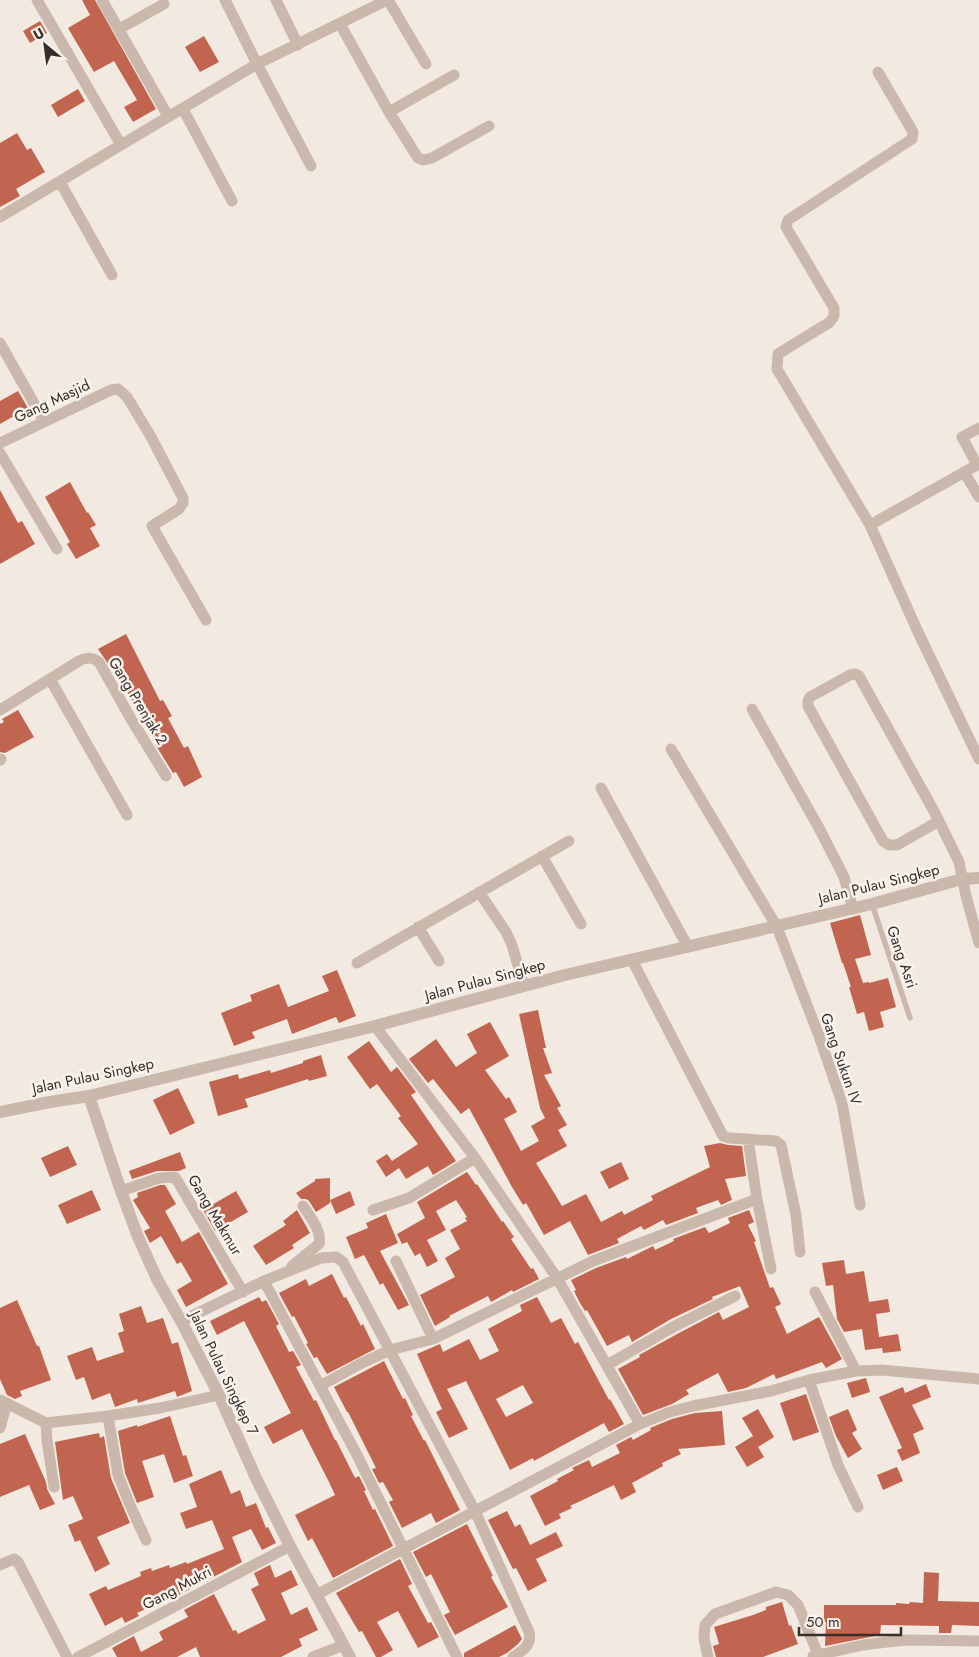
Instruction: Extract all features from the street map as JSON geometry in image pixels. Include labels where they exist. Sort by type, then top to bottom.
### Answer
[{"type":"street","points":[[37,0],[121,145]]},
{"type":"street","points":[[102,0],[168,116]]},
{"type":"street","points":[[225,0],[311,166]]},
{"type":"street","points":[[276,0],[298,45]]},
{"type":"street","points":[[0,217],[257,64],[387,0],[426,64]]},
{"type":"street","points":[[119,29],[164,4]]},
{"type":"street","points":[[340,24],[389,112],[418,158],[422,160],[432,158],[489,126]]},
{"type":"street","points":[[878,72],[913,132],[912,139],[788,220],[786,227],[834,308],[834,316],[830,322],[778,354],[777,369],[870,525],[918,632],[979,759]]},
{"type":"street","points":[[389,112],[454,75]]},
{"type":"street","points":[[183,108],[232,202]]},
{"type":"street","points":[[60,182],[112,275]]},
{"type":"street","points":[[0,343],[44,421]]},
{"type":"street","name":"Gang Masjid","points":[[0,443],[111,390],[118,389],[127,397],[150,435],[183,498],[183,503],[179,509],[152,526],[206,620]]},
{"type":"street","points":[[870,525],[977,465],[962,437],[979,428]]},
{"type":"street","points":[[0,453],[57,549]]},
{"type":"street","points":[[964,472],[979,497]]},
{"type":"street","name":"Gang Prenjak 2","points":[[0,710],[85,658],[92,658],[99,662],[166,776]]},
{"type":"street","points":[[939,821],[897,845],[889,845],[883,841],[808,706],[810,697],[850,675],[859,676],[939,821],[959,862],[979,942]]},
{"type":"street","points":[[50,679],[126,814]]},
{"type":"street","points":[[752,709],[819,828],[844,877],[853,909]]},
{"type":"street","name":"Gang Sukun IV","points":[[671,749],[777,927],[819,1036],[842,1103],[860,1205]]},
{"type":"street","points":[[600,788],[688,947]]},
{"type":"street","points":[[357,962],[568,841]]},
{"type":"street","points":[[542,856],[581,924]]},
{"type":"street","name":"Jalan Pulau Singkep","points":[[0,1112],[90,1096],[375,1026],[524,986],[853,909],[962,880],[979,878]]},
{"type":"street","points":[[479,892],[506,932],[524,986]]},
{"type":"street","points":[[418,927],[439,961]]},
{"type":"street","points":[[632,960],[722,1134],[726,1138],[776,1141],[783,1148],[796,1215],[800,1252]]},
{"type":"street","points":[[375,1026],[475,1158],[557,1278],[640,1424]]},
{"type":"street","name":"Jalan Pulau Singkep 7","points":[[90,1096],[121,1191],[138,1237],[157,1279],[220,1396],[256,1478],[290,1546],[350,1657]]},
{"type":"street","points":[[748,1139],[770,1269]]},
{"type":"street","points":[[373,1210],[409,1198],[475,1158]]},
{"type":"street","name":"Gang Makmur","points":[[121,1191],[160,1178],[175,1176],[243,1292]]},
{"type":"street","points":[[320,1386],[390,1350],[433,1339],[593,1261],[757,1199]]},
{"type":"street","points":[[280,1275],[319,1244],[318,1229],[303,1206]]},
{"type":"street","points":[[181,1322],[264,1281],[321,1258],[330,1256],[340,1259],[348,1269],[475,1511],[529,1632],[530,1641],[527,1647],[513,1657]]},
{"type":"street","points":[[396,1260],[433,1339]]},
{"type":"street","points":[[264,1281],[356,1453],[457,1657]]},
{"type":"street","points":[[815,1292],[856,1370]]},
{"type":"street","points":[[607,1365],[675,1326],[736,1296]]},
{"type":"street","points":[[316,1595],[640,1424],[670,1412],[771,1391],[809,1380],[856,1370],[882,1370],[979,1379]]},
{"type":"street","points":[[809,1380],[835,1457],[858,1507]]},
{"type":"street","points":[[0,1428],[4,1401],[46,1423],[160,1408],[220,1396]]},
{"type":"street","points":[[108,1416],[118,1475],[146,1540]]},
{"type":"street","points":[[46,1423],[54,1486]]},
{"type":"street","name":"Gang Mukri","points":[[78,1657],[290,1546]]},
{"type":"street","points":[[0,1565],[14,1559],[18,1562],[67,1657]]},
{"type":"street","points":[[708,1657],[704,1638],[705,1625],[715,1614],[776,1592],[788,1595],[798,1605],[816,1656],[863,1645],[907,1640],[979,1642]]},
{"type":"street","points":[[313,1657],[344,1645]]},
{"type":"lane","name":"Gang Asri","points":[[872,904],[910,1018]]},
{"type":"building","points":[[82,0],[95,0],[156,109],[133,122],[124,107],[137,100],[114,61],[94,72],[68,28],[90,15]]},
{"type":"building","points":[[40,21],[47,33],[30,43],[23,31]]},
{"type":"building","points":[[204,36],[219,62],[200,72],[185,47]]},
{"type":"building","points":[[78,89],[85,101],[58,117],[51,105]]},
{"type":"building","points":[[17,133],[27,150],[31,148],[45,172],[16,189],[20,196],[0,207],[0,143]]},
{"type":"building","points":[[18,391],[28,408],[0,424],[0,401]]},
{"type":"building","points":[[70,482],[96,525],[90,528],[100,546],[76,559],[67,544],[70,542],[45,497]]},
{"type":"building","points":[[0,490],[18,523],[22,521],[35,544],[0,564]]},
{"type":"building","points":[[126,634],[160,701],[163,700],[172,716],[168,718],[184,748],[188,746],[202,777],[184,787],[176,772],[173,773],[155,744],[156,742],[111,664],[109,665],[98,649]]},
{"type":"building","points":[[18,710],[34,737],[5,753],[0,752],[0,724],[4,722],[2,719]]},
{"type":"building","points":[[860,915],[871,955],[855,959],[863,983],[888,978],[896,1007],[880,1012],[884,1027],[869,1031],[864,1012],[857,1014],[849,987],[851,987],[830,923]]},
{"type":"building","points":[[337,970],[356,1016],[339,1023],[336,1017],[292,1034],[287,1019],[252,1032],[255,1038],[234,1046],[221,1013],[252,1001],[250,995],[279,984],[288,1007],[329,991],[322,976]]},
{"type":"building","points":[[538,1010],[546,1048],[543,1048],[552,1073],[544,1075],[561,1106],[557,1108],[567,1125],[558,1130],[567,1146],[536,1163],[562,1206],[586,1194],[601,1222],[622,1211],[624,1215],[653,1200],[651,1196],[710,1167],[704,1146],[720,1143],[742,1146],[746,1176],[725,1179],[732,1200],[721,1205],[718,1200],[696,1208],[698,1213],[666,1225],[663,1220],[644,1230],[641,1226],[617,1239],[619,1243],[588,1255],[570,1221],[544,1235],[526,1203],[523,1205],[512,1187],[469,1108],[461,1114],[433,1079],[428,1083],[409,1059],[436,1039],[456,1067],[477,1053],[467,1034],[490,1022],[509,1056],[485,1070],[506,1099],[509,1097],[517,1112],[504,1119],[521,1151],[539,1141],[531,1126],[545,1118],[540,1108],[519,1014]]},
{"type":"building","points":[[369,1041],[391,1072],[397,1067],[416,1092],[411,1095],[456,1161],[433,1175],[428,1166],[406,1179],[399,1168],[386,1177],[376,1161],[387,1154],[392,1161],[418,1144],[398,1118],[401,1116],[377,1084],[370,1089],[347,1057]]},
{"type":"building","points":[[321,1055],[327,1076],[309,1081],[308,1079],[245,1099],[248,1107],[218,1116],[209,1082],[238,1074],[239,1079],[270,1070],[271,1073]]},
{"type":"building","points":[[178,1088],[195,1123],[170,1135],[153,1100]]},
{"type":"building","points":[[68,1146],[77,1165],[50,1177],[41,1158]]},
{"type":"building","points":[[180,1152],[186,1168],[179,1171],[157,1171],[132,1179],[129,1171]]},
{"type":"building","points":[[621,1162],[629,1179],[609,1189],[600,1172]]},
{"type":"building","points":[[467,1172],[514,1237],[511,1239],[539,1279],[513,1292],[512,1290],[491,1302],[488,1296],[449,1316],[435,1326],[420,1295],[455,1277],[445,1258],[460,1249],[450,1230],[467,1221],[465,1218],[467,1217],[456,1200],[436,1211],[446,1230],[427,1240],[438,1261],[427,1267],[420,1253],[415,1256],[407,1242],[402,1244],[397,1234],[425,1218],[417,1202]]},
{"type":"building","points":[[330,1178],[330,1203],[316,1212],[309,1201],[301,1199],[296,1193],[315,1181],[315,1179]]},
{"type":"building","points":[[165,1185],[176,1204],[165,1211],[182,1242],[199,1232],[228,1284],[186,1307],[177,1290],[192,1281],[181,1262],[177,1264],[161,1236],[150,1243],[144,1231],[150,1228],[133,1200],[138,1197],[137,1193]]},
{"type":"building","points":[[92,1190],[101,1210],[67,1224],[58,1205]]},
{"type":"building","points":[[236,1191],[248,1212],[215,1231],[203,1210]]},
{"type":"building","points":[[350,1191],[355,1205],[336,1214],[330,1200]]},
{"type":"building","points":[[297,1210],[310,1233],[292,1245],[294,1248],[266,1265],[253,1246],[286,1225],[283,1221]]},
{"type":"building","points":[[749,1210],[754,1222],[748,1225],[756,1241],[754,1242],[770,1288],[773,1287],[781,1304],[775,1307],[787,1334],[819,1317],[842,1359],[826,1368],[822,1362],[776,1379],[774,1374],[746,1388],[728,1392],[718,1373],[686,1390],[689,1394],[672,1404],[643,1415],[618,1369],[640,1357],[639,1355],[719,1312],[723,1320],[749,1307],[740,1286],[712,1297],[713,1299],[671,1319],[632,1342],[629,1335],[607,1346],[587,1310],[585,1311],[580,1303],[571,1280],[596,1268],[626,1257],[627,1259],[653,1246],[655,1250],[674,1241],[673,1239],[705,1227],[709,1233],[730,1223],[728,1218]]},
{"type":"building","points":[[386,1214],[398,1243],[380,1251],[409,1305],[398,1310],[383,1283],[380,1285],[364,1255],[355,1259],[346,1237],[368,1228],[366,1223]]},
{"type":"building","points":[[844,1260],[846,1274],[864,1271],[869,1302],[888,1299],[890,1312],[876,1314],[879,1337],[898,1334],[901,1351],[883,1353],[882,1348],[865,1350],[862,1329],[844,1332],[837,1319],[833,1285],[826,1286],[822,1263]]},
{"type":"building","points":[[332,1274],[361,1326],[363,1324],[375,1349],[327,1374],[317,1357],[314,1358],[294,1316],[292,1317],[279,1293],[306,1279],[309,1286]]},
{"type":"building","points":[[259,1297],[262,1302],[266,1300],[279,1324],[276,1326],[289,1352],[293,1351],[301,1365],[296,1367],[314,1401],[316,1400],[355,1478],[359,1476],[373,1510],[375,1509],[393,1546],[333,1578],[312,1538],[308,1541],[295,1515],[335,1495],[329,1482],[302,1429],[273,1444],[264,1427],[291,1413],[244,1321],[217,1335],[210,1321]]},
{"type":"building","points":[[537,1297],[551,1323],[561,1318],[575,1344],[578,1342],[624,1424],[609,1432],[604,1423],[534,1461],[533,1458],[510,1470],[466,1381],[447,1389],[468,1429],[449,1438],[436,1412],[442,1409],[417,1354],[440,1344],[443,1352],[469,1339],[480,1360],[499,1351],[488,1329],[522,1311],[520,1305]],"holes":[[[523,1385],[533,1403],[506,1417],[496,1399]]]},
{"type":"building","points":[[17,1300],[37,1346],[39,1346],[51,1380],[20,1391],[22,1396],[15,1399],[7,1395],[0,1379],[0,1308]]},
{"type":"building","points":[[141,1306],[147,1323],[163,1318],[172,1344],[178,1342],[192,1391],[177,1397],[175,1391],[138,1403],[137,1399],[115,1407],[110,1393],[92,1400],[84,1377],[76,1380],[67,1356],[92,1347],[97,1361],[124,1352],[118,1333],[124,1331],[119,1314]]},
{"type":"building","points":[[384,1361],[403,1399],[405,1398],[413,1415],[411,1416],[460,1510],[436,1523],[431,1513],[402,1528],[389,1502],[393,1500],[383,1482],[379,1483],[372,1469],[376,1468],[334,1387]]},
{"type":"building","points":[[866,1378],[870,1392],[852,1398],[847,1383]]},
{"type":"building","points":[[926,1384],[931,1397],[912,1405],[924,1429],[913,1434],[920,1453],[902,1461],[897,1450],[902,1448],[879,1397],[903,1387],[905,1393]]},
{"type":"building","points":[[806,1394],[819,1432],[793,1441],[780,1403]]},
{"type":"building","points":[[758,1409],[774,1437],[758,1447],[764,1457],[747,1467],[735,1447],[753,1436],[742,1418]]},
{"type":"building","points":[[848,1409],[857,1430],[852,1433],[862,1449],[848,1458],[836,1436],[829,1417]]},
{"type":"building","points":[[722,1411],[725,1445],[678,1449],[681,1454],[662,1463],[663,1466],[632,1483],[636,1492],[621,1500],[614,1485],[570,1506],[572,1508],[559,1514],[561,1518],[545,1526],[530,1496],[558,1481],[557,1479],[574,1470],[572,1468],[589,1460],[592,1467],[620,1453],[616,1445],[631,1437],[633,1440],[651,1430],[650,1428],[672,1419],[695,1413]]},
{"type":"building","points":[[170,1416],[183,1456],[186,1455],[193,1476],[174,1483],[164,1454],[142,1461],[154,1497],[137,1503],[125,1473],[118,1431]]},
{"type":"building","points":[[99,1433],[100,1438],[104,1436],[111,1478],[130,1523],[97,1537],[110,1564],[95,1572],[80,1540],[75,1542],[68,1525],[83,1519],[73,1496],[63,1500],[55,1442]]},
{"type":"building","points":[[25,1434],[55,1504],[40,1510],[29,1485],[0,1497],[0,1444]]},
{"type":"building","points":[[897,1467],[903,1481],[883,1490],[877,1475]]},
{"type":"building","points":[[221,1470],[231,1494],[240,1490],[246,1507],[256,1503],[266,1528],[268,1527],[276,1543],[262,1550],[251,1529],[232,1537],[242,1562],[177,1596],[151,1605],[137,1613],[139,1616],[125,1623],[122,1617],[105,1626],[89,1594],[106,1586],[108,1590],[141,1576],[140,1572],[151,1568],[152,1571],[169,1565],[170,1568],[186,1562],[187,1564],[224,1549],[212,1520],[186,1529],[180,1513],[197,1507],[189,1484]]},
{"type":"building","points":[[507,1511],[515,1527],[520,1524],[530,1545],[556,1532],[563,1546],[536,1559],[547,1581],[528,1591],[516,1568],[513,1569],[488,1520]]},
{"type":"building","points":[[467,1524],[493,1576],[491,1577],[508,1607],[455,1635],[444,1615],[450,1612],[431,1574],[426,1577],[413,1552]]},
{"type":"building","points":[[400,1559],[412,1584],[408,1586],[428,1623],[431,1622],[439,1637],[418,1648],[398,1611],[377,1622],[393,1650],[381,1657],[376,1657],[362,1631],[359,1632],[336,1593]]},
{"type":"building","points":[[270,1565],[275,1578],[291,1570],[298,1585],[281,1593],[291,1615],[307,1607],[318,1630],[299,1639],[302,1646],[281,1657],[200,1657],[196,1647],[177,1657],[117,1657],[112,1648],[134,1636],[141,1652],[163,1640],[159,1632],[188,1617],[184,1610],[214,1594],[233,1631],[236,1630],[238,1634],[266,1620],[251,1589],[259,1585],[254,1573]]},
{"type":"building","points":[[924,1572],[939,1573],[938,1601],[979,1602],[979,1626],[952,1625],[951,1633],[939,1633],[939,1626],[881,1625],[880,1635],[825,1646],[826,1622],[824,1622],[824,1605],[923,1603]]},
{"type":"building","points":[[782,1602],[789,1626],[791,1625],[798,1644],[763,1657],[716,1657],[713,1646],[719,1644],[714,1627],[753,1615],[766,1610],[766,1607]]},
{"type":"building","points":[[515,1625],[522,1639],[507,1653],[499,1657],[464,1657],[464,1653]]}]
